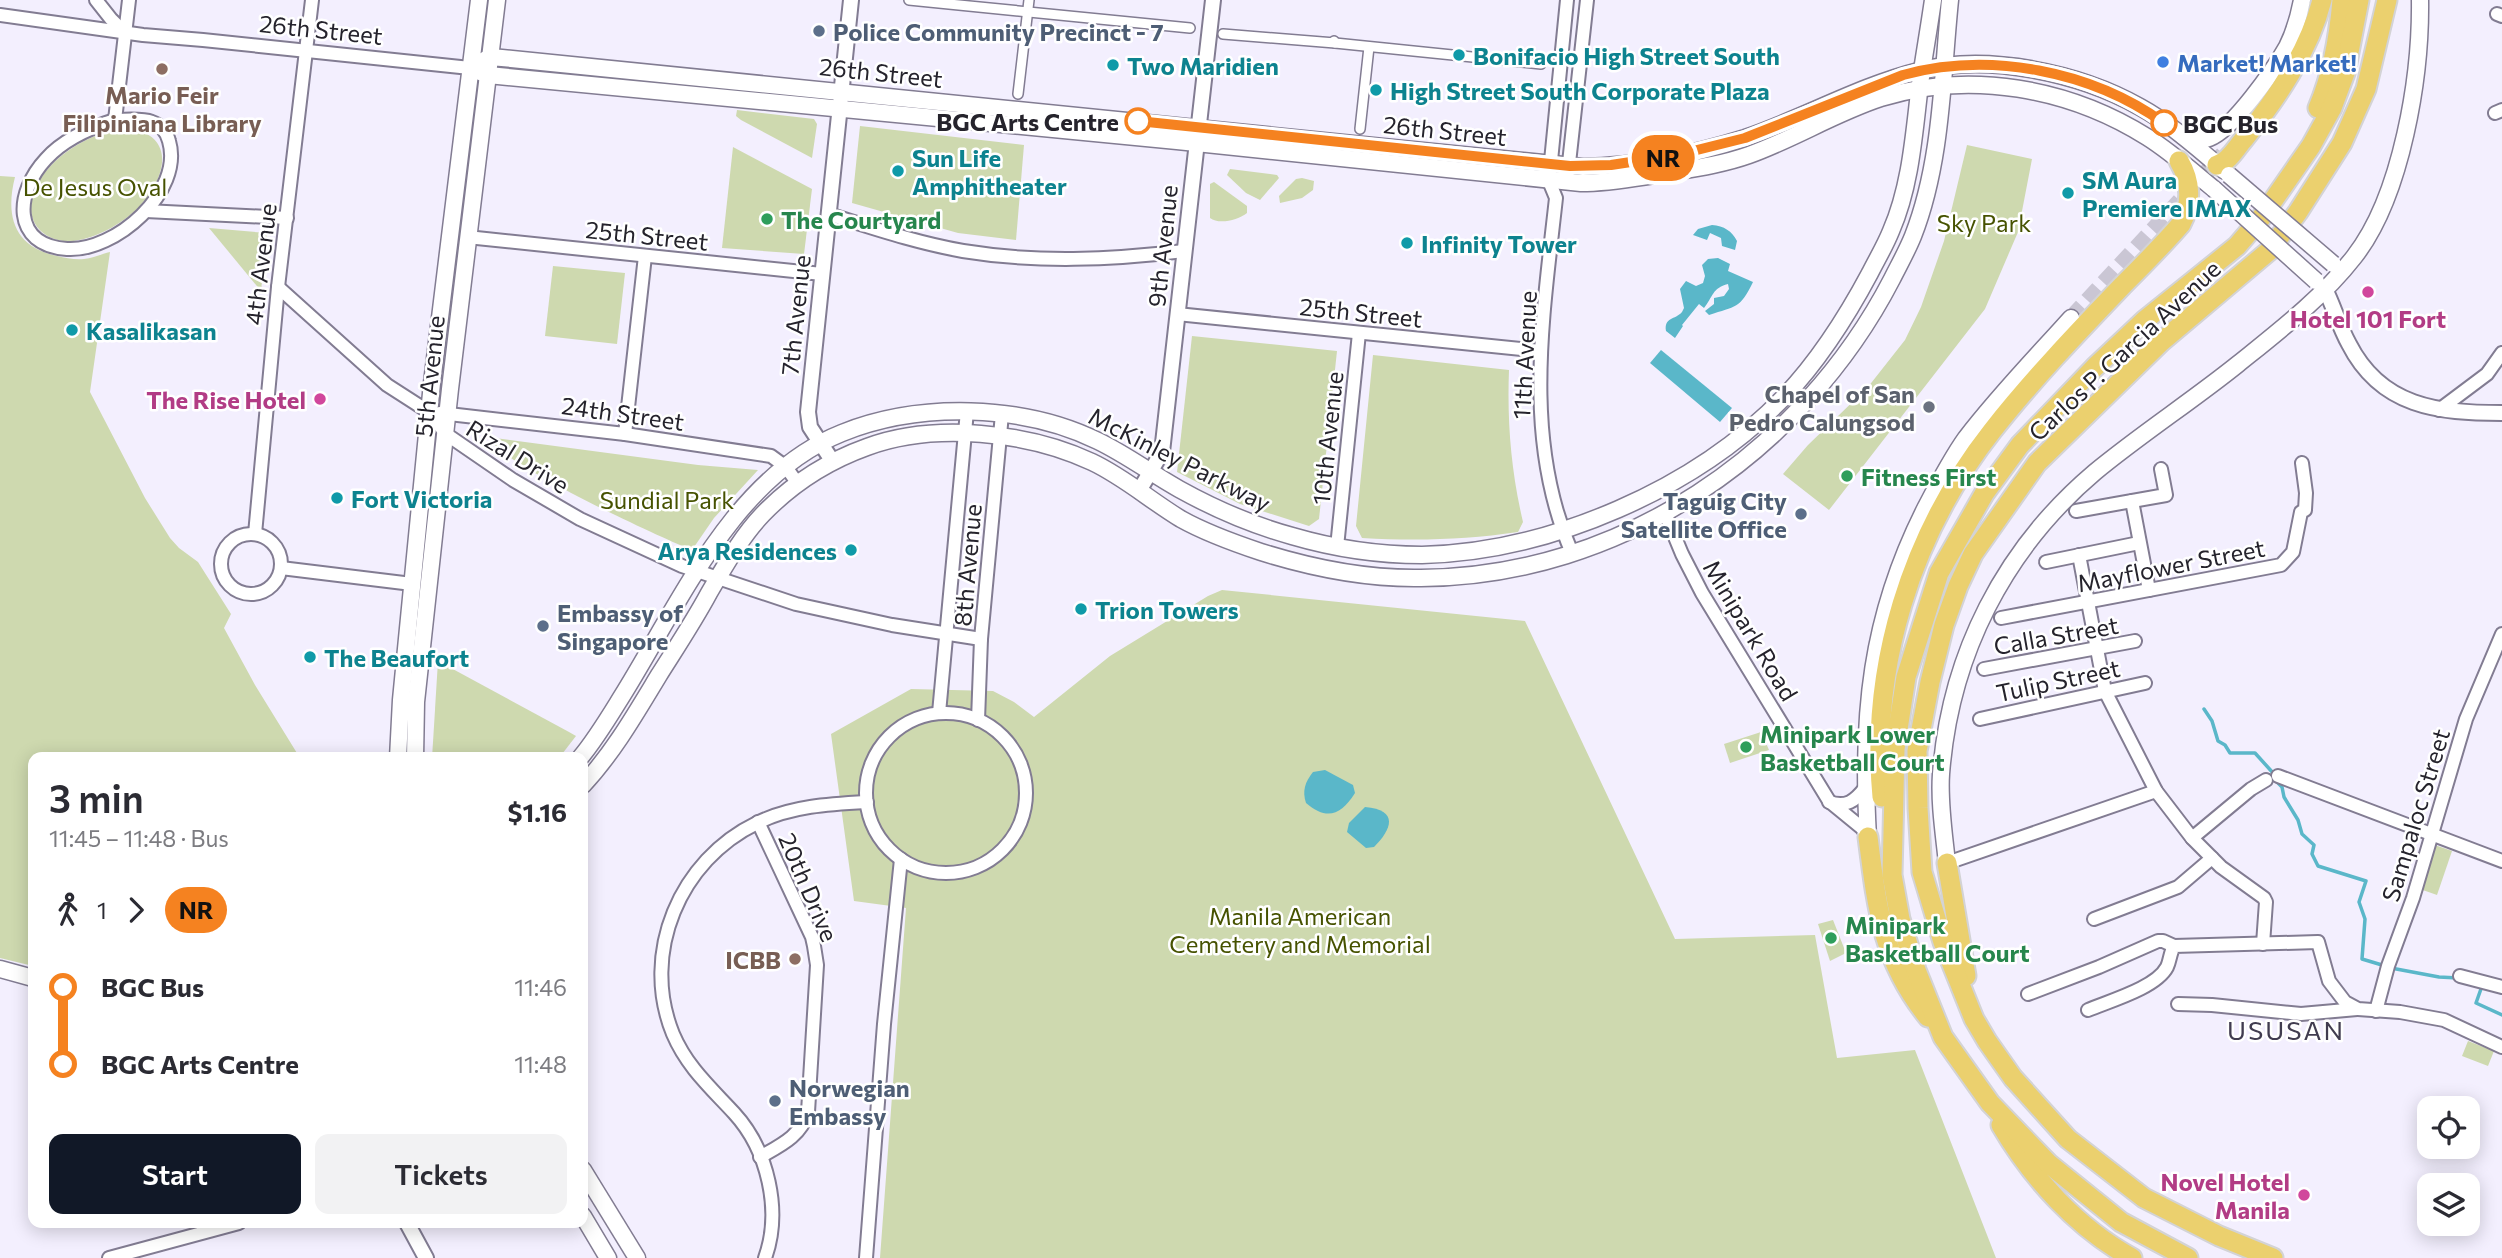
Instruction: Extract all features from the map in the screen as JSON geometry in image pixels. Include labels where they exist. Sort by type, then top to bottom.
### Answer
[{"type":"main road","name":"5th Avenue","points":[[398,752],[429,412],[479,0]]},
{"type":"main road","name":"5th Avenue","points":[[415,752],[416,702],[467,237],[497,0]]},
{"type":"main road","name":"McKinley Parkway","points":[[584,752],[697,572],[746,502],[786,467],[821,443],[868,424],[919,414],[967,411],[1045,422],[1082,433],[1174,486],[1233,516],[1296,538],[1393,554],[1426,555],[1492,547],[1562,530],[1608,514],[1676,480],[1741,435],[1782,400],[1816,361],[1854,303],[1891,231],[1904,193],[1933,0]]},
{"type":"main road","name":"McKinley Parkway","points":[[588,780],[621,736],[717,579],[762,516],[798,484],[833,462],[872,445],[900,438],[965,433],[1000,436],[1040,444],[1092,462],[1184,520],[1222,538],[1290,560],[1357,574],[1425,578],[1505,569],[1572,552],[1618,536],[1694,497],[1777,433],[1831,374],[1872,316],[1912,240],[1925,201],[1934,153],[1950,0]]},
{"type":"main road","points":[[2180,135],[2195,140],[2208,139],[2235,118],[2273,69],[2288,44],[2302,0]]},
{"type":"main road","points":[[2223,170],[2226,161],[2263,116],[2303,49],[2316,22],[2322,0]]},
{"type":"main road","points":[[2283,187],[2317,110],[2334,61],[2342,0]]},
{"type":"main road","name":"Carlos P. Garcia Avenue","points":[[2188,1258],[2121,1222],[2049,1164],[1990,1103],[1944,1037],[1916,970],[1900,919],[1892,874],[1895,750],[1906,677],[1939,573],[1984,494],[2020,444],[2145,320],[2237,246],[2261,218],[2311,146],[2332,108],[2345,73],[2359,0]]},
{"type":"main road","name":"Carlos P. Garcia Avenue","points":[[2273,1258],[2220,1236],[2144,1198],[2068,1139],[2013,1078],[1974,1019],[1944,942],[1922,872],[1917,808],[1917,751],[1935,660],[1958,586],[1973,554],[2037,463],[2161,342],[2269,251],[2298,212],[2342,143],[2366,89],[2387,0]]},
{"type":"main road","points":[[1974,1019],[1947,863],[1941,813],[1941,776],[1945,734],[1962,663],[1976,627],[2004,575],[2047,519],[2094,474],[2198,396],[2296,317],[2320,285],[2337,268],[2355,256],[2373,226],[2391,186],[2414,96],[2421,37],[2420,0]]},
{"type":"main road","points":[[470,68],[490,57]]},
{"type":"main road","name":"26th Street","points":[[490,57],[842,91],[1566,183],[1600,183],[1691,169],[1748,156],[1869,103],[1920,88],[2017,88],[2073,101],[2149,138],[2214,189],[2320,285]]},
{"type":"main road","name":"26th Street","points":[[470,68],[488,75],[840,108],[1570,166],[1611,165],[1677,155],[1745,138],[1903,75],[1922,70],[2004,66],[2046,72],[2087,83],[2140,107],[2223,170],[2337,268]]},
{"type":"main road","points":[[1892,874],[1879,760],[1881,712],[1894,634],[1910,580],[1953,488],[1991,432],[2181,224],[2187,211],[2189,196],[2188,180],[2179,161]]},
{"type":"main road","name":"Carlos P. Garcia Avenue","points":[[1868,837],[1864,756],[1868,700],[1877,644],[1891,590],[1911,537],[1965,439],[2071,318]]},
{"type":"main road","points":[[1868,837],[1878,906],[1895,965],[1907,989],[1944,1037]]},
{"type":"main road","points":[[0,970],[28,977]]},
{"type":"main road","points":[[1977,1085],[2010,1141],[2033,1172],[2074,1216],[2132,1258]]},
{"type":"main road","points":[[588,1178],[637,1258]]},
{"type":"main road","points":[[588,1224],[608,1258]]},
{"type":"street","points":[[96,0],[125,33]]},
{"type":"street","points":[[115,120],[129,0]]},
{"type":"street","name":"4th Avenue","points":[[256,534],[278,287],[312,0]]},
{"type":"street","name":"7th Avenue","points":[[833,462],[810,427],[808,412],[851,0]]},
{"type":"street","points":[[909,0],[1189,28]]},
{"type":"street","points":[[1018,94],[1029,0]]},
{"type":"street","name":"9th Avenue","points":[[1139,491],[1162,452],[1213,0]]},
{"type":"street","name":"11th Avenue","points":[[1567,0],[1550,164],[1549,181],[1556,197],[1541,351],[1540,431],[1549,483],[1562,530],[1572,552]]},
{"type":"street","name":"11th Avenue","points":[[1556,197],[1566,183],[1570,166],[1587,0]]},
{"type":"street","name":"26th Street","points":[[0,15],[125,33],[470,68]]},
{"type":"street","points":[[1223,34],[1333,42],[1539,64]]},
{"type":"street","points":[[1360,129],[1369,47]]},
{"type":"street","points":[[115,120],[152,122],[168,135],[171,161],[168,175],[156,199],[133,224],[89,247],[56,248],[37,240],[28,230],[22,209],[28,185],[46,159],[71,139],[115,120]]},
{"type":"street","points":[[146,211],[287,218]]},
{"type":"street","points":[[828,214],[928,243],[993,255],[1116,258],[1184,251]]},
{"type":"street","name":"25th Street","points":[[467,237],[822,274]]},
{"type":"street","points":[[625,434],[645,256]]},
{"type":"street","points":[[2320,285],[2349,345],[2374,380],[2412,403],[2439,410],[2502,413]]},
{"type":"street","name":"Rizal Drive","points":[[278,287],[387,385],[429,412],[446,434],[513,480],[580,519],[697,572],[817,610],[981,639]]},
{"type":"street","name":"25th Street","points":[[1177,314],[1541,351]]},
{"type":"street","name":"10th Avenue","points":[[1338,547],[1359,332]]},
{"type":"street","points":[[2439,410],[2487,374],[2502,353]]},
{"type":"street","name":"8th Avenue","points":[[939,713],[967,411]]},
{"type":"street","name":"24th Street","points":[[429,412],[625,434],[771,456],[786,467]]},
{"type":"street","name":"8th Avenue","points":[[978,720],[981,639],[1002,414]]},
{"type":"street","name":"Mayflower Street","points":[[2001,618],[2281,565],[2293,552],[2301,512],[2305,510],[2302,463]]},
{"type":"street","points":[[786,467],[798,484]]},
{"type":"street","points":[[2077,511],[2166,495],[2161,469]]},
{"type":"street","points":[[2132,501],[2149,590]]},
{"type":"street","name":"Minipark Road","points":[[1665,513],[1702,593],[1829,802],[1862,828],[1868,837]]},
{"type":"street","points":[[256,534],[272,542],[281,559],[281,568],[272,586],[253,595],[233,590],[221,573],[220,563],[222,553],[235,538],[256,534]]},
{"type":"street","points":[[2046,562],[2139,544]]},
{"type":"street","points":[[2079,555],[2105,691],[2157,791],[2192,838],[2212,858],[2264,898],[2263,944]]},
{"type":"street","points":[[281,568],[412,584]]},
{"type":"street","name":"Sampaloc Street","points":[[2376,1011],[2466,719],[2502,634]]},
{"type":"street","name":"Calla Street","points":[[1984,669],[2135,641]]},
{"type":"street","name":"Tulip Street","points":[[1980,719],[2145,682]]},
{"type":"street","points":[[959,714],[978,720],[1000,734],[1017,754],[1022,766],[1027,792],[1018,830],[992,859],[962,871],[931,871],[901,859],[878,835],[867,802],[866,789],[871,765],[884,743],[903,726],[927,715],[959,714]]},
{"type":"street","points":[[2192,838],[2251,789],[2272,778],[2502,861]]},
{"type":"street","points":[[1829,802],[1838,805],[1853,802],[1865,788]]},
{"type":"street","points":[[1947,863],[2157,791]]},
{"type":"street","points":[[765,1258],[773,1218],[771,1193],[760,1157],[745,1127],[699,1078],[679,1048],[665,1011],[660,970],[664,942],[672,915],[684,891],[699,868],[717,849],[758,822],[810,806],[867,802]]},
{"type":"street","name":"20th Drive","points":[[758,822],[812,937],[817,965],[808,1112],[805,1122],[795,1135],[760,1157]]},
{"type":"street","points":[[2094,919],[2178,887],[2212,858]]},
{"type":"street","points":[[866,1258],[884,1024],[901,859]]},
{"type":"street","points":[[2028,994],[2158,941],[2174,946],[2320,943],[2329,981],[2345,1002],[2358,1009]]},
{"type":"street","points":[[2088,1010],[2139,989],[2160,977],[2168,966],[2174,946]]},
{"type":"street","points":[[2460,976],[2502,987]]},
{"type":"street","points":[[2178,1004],[2301,1014],[2358,1009],[2400,1012],[2444,1020],[2502,1047]]},
{"type":"street","points":[[109,1258],[155,1252],[225,1228]]},
{"type":"street","points":[[410,1228],[426,1258]]},
{"type":"green space","points":[[737,110],[814,119],[817,124],[812,158],[741,120],[736,116]]},
{"type":"green space","points":[[860,126],[1024,145],[1016,240],[958,233],[852,203]]},
{"type":"green space","name":"De Jesus Oval","points":[[127,128],[143,132],[154,139],[162,160],[156,184],[139,207],[112,228],[79,240],[57,240],[40,230],[31,213],[31,203],[34,191],[50,167],[85,140]]},
{"type":"green space","name":"Sky Park","points":[[1967,145],[2032,159],[2018,232],[1985,309],[1829,510],[1783,474],[1808,445],[1868,387],[1905,340],[1921,307],[1944,241]]},
{"type":"green space","name":"The Courtyard","points":[[733,147],[812,189],[804,254],[722,248]]},
{"type":"green space","points":[[1230,169],[1277,175],[1279,178],[1260,200],[1246,193],[1227,175]]},
{"type":"green space","points":[[0,176],[15,177],[11,205],[13,217],[16,228],[31,245],[42,252],[74,259],[110,252],[90,392],[145,498],[170,538],[198,562],[231,614],[224,628],[296,752],[28,752],[28,965],[0,958]]},
{"type":"green space","points":[[1296,179],[1314,181],[1313,190],[1302,198],[1280,203],[1279,196]]},
{"type":"green space","points":[[1214,182],[1247,206],[1247,213],[1228,221],[1210,218],[1210,184]]},
{"type":"green space","points":[[209,228],[267,233],[261,291]]},
{"type":"green space","points":[[553,266],[625,273],[617,344],[545,336]]},
{"type":"green space","points":[[1192,336],[1337,351],[1319,519],[1309,526],[1240,504],[1177,472]]},
{"type":"green space","points":[[1373,355],[1509,370],[1511,446],[1523,522],[1518,532],[1440,539],[1362,538],[1356,526]]},
{"type":"green space","name":"Sundial Park","points":[[490,439],[698,465],[758,470],[714,518],[692,550],[550,482],[500,450]]},
{"type":"green space","name":"Manila American Cemetery and Memorial","points":[[1222,590],[1525,621],[1675,939],[1815,935],[1837,1058],[1915,1050],[1996,1258],[880,1258],[906,908],[854,901],[831,734],[911,689],[993,691],[1034,717],[1110,656]]},
{"type":"green space","points":[[438,661],[576,736],[564,752],[432,752]]},
{"type":"green space","name":"Minipark Lower Basketball Court","points":[[1761,732],[1769,750],[1730,763],[1724,744]]},
{"type":"green space","points":[[2432,844],[2452,851],[2437,895],[2417,888]]},
{"type":"green space","name":"Minipark Basketball Court","points":[[1833,920],[1846,953],[1830,961],[1818,924]]},
{"type":"green space","points":[[2468,1041],[2494,1051],[2488,1066],[2462,1056]]},
{"type":"water","points":[[1712,225],[1733,234],[1737,241],[1735,250],[1722,246],[1721,238],[1710,233],[1707,240],[1693,235],[1698,229]]},
{"type":"water","points":[[1718,258],[1730,264],[1728,271],[1753,282],[1736,305],[1709,315],[1705,311],[1714,304],[1714,298],[1724,296],[1729,289],[1728,284],[1719,288],[1704,308],[1699,304],[1675,338],[1666,331],[1666,326],[1668,321],[1679,315],[1684,308],[1680,289],[1686,281],[1696,286],[1703,283],[1705,276],[1702,265],[1708,259]]},
{"type":"water","points":[[1661,350],[1732,408],[1720,422],[1650,363]]},
{"type":"water","points":[[1325,770],[1353,785],[1355,793],[1339,811],[1327,814],[1306,803],[1304,794],[1313,772]]},
{"type":"water","points":[[1365,807],[1383,812],[1389,821],[1380,840],[1374,847],[1366,848],[1347,832],[1349,823]]},
{"type":"waterway","points":[[2204,709],[2212,721],[2218,741],[2225,745],[2230,753],[2255,753],[2274,774]]},
{"type":"waterway","points":[[2276,781],[2282,787],[2302,834],[2314,845],[2312,854],[2318,866],[2366,881],[2359,902],[2365,919],[2362,959],[2382,965]]},
{"type":"waterway","points":[[2391,968],[2458,978]]},
{"type":"waterway","points":[[2482,986],[2476,1003],[2502,1015]]},
{"type":"tunnel","points":[[2071,318],[2223,154]]},
{"type":"bus line","name":"NR","points":[[1138,121],[1597,167],[1677,155],[1745,138],[1903,75],[1922,70],[2004,66],[2046,72],[2087,83],[2122,97],[2164,123]]},
{"type":"place","name":"Police Community Precinct - 7","points":[[819,31]]},
{"type":"place","name":"Bonifacio High Street South","points":[[1459,55]]},
{"type":"place","name":"Market! Market!","points":[[2163,62]]},
{"type":"place","name":"Two Maridien","points":[[1113,65]]},
{"type":"place","name":"Mario Feir Filipiniana Library","points":[[162,69]]},
{"type":"place","name":"High Street South Corporate Plaza","points":[[1376,90]]},
{"type":"place","name":"BGC Arts Centre","points":[[1138,121]]},
{"type":"place","name":"BGC Bus","points":[[2164,123]]},
{"type":"place","name":"Sun Life Amphitheater","points":[[898,171]]},
{"type":"place","name":"SM Aura Premiere IMAX","points":[[2068,193]]},
{"type":"place","name":"The Courtyard","points":[[767,219]]},
{"type":"place","name":"Infinity Tower","points":[[1407,243]]},
{"type":"place","name":"Hotel 101 Fort","points":[[2368,292]]},
{"type":"place","name":"Kasalikasan","points":[[72,330]]},
{"type":"place","name":"The Rise Hotel","points":[[320,399]]},
{"type":"place","name":"Chapel of San Pedro Calungsod","points":[[1929,407]]},
{"type":"place","name":"Fitness First","points":[[1847,476]]},
{"type":"place","name":"Fort Victoria","points":[[337,498]]},
{"type":"place","name":"Taguig City Satellite Office","points":[[1801,514]]},
{"type":"place","name":"Arya Residences","points":[[851,550]]},
{"type":"place","name":"Trion Towers","points":[[1081,609]]},
{"type":"place","name":"Embassy of Singapore","points":[[543,626]]},
{"type":"place","name":"The Beaufort","points":[[310,657]]},
{"type":"place","name":"Minipark Lower Basketball Court","points":[[1746,747]]},
{"type":"place","name":"Minipark Basketball Court","points":[[1831,938]]},
{"type":"place","name":"ICBB","points":[[795,959]]},
{"type":"place","name":"Norwegian Embassy","points":[[775,1101]]},
{"type":"place","name":"Novel Hotel Manila","points":[[2304,1195]]},
{"type":"district","name":"USUSAN","points":[[2286,1029]]}]
